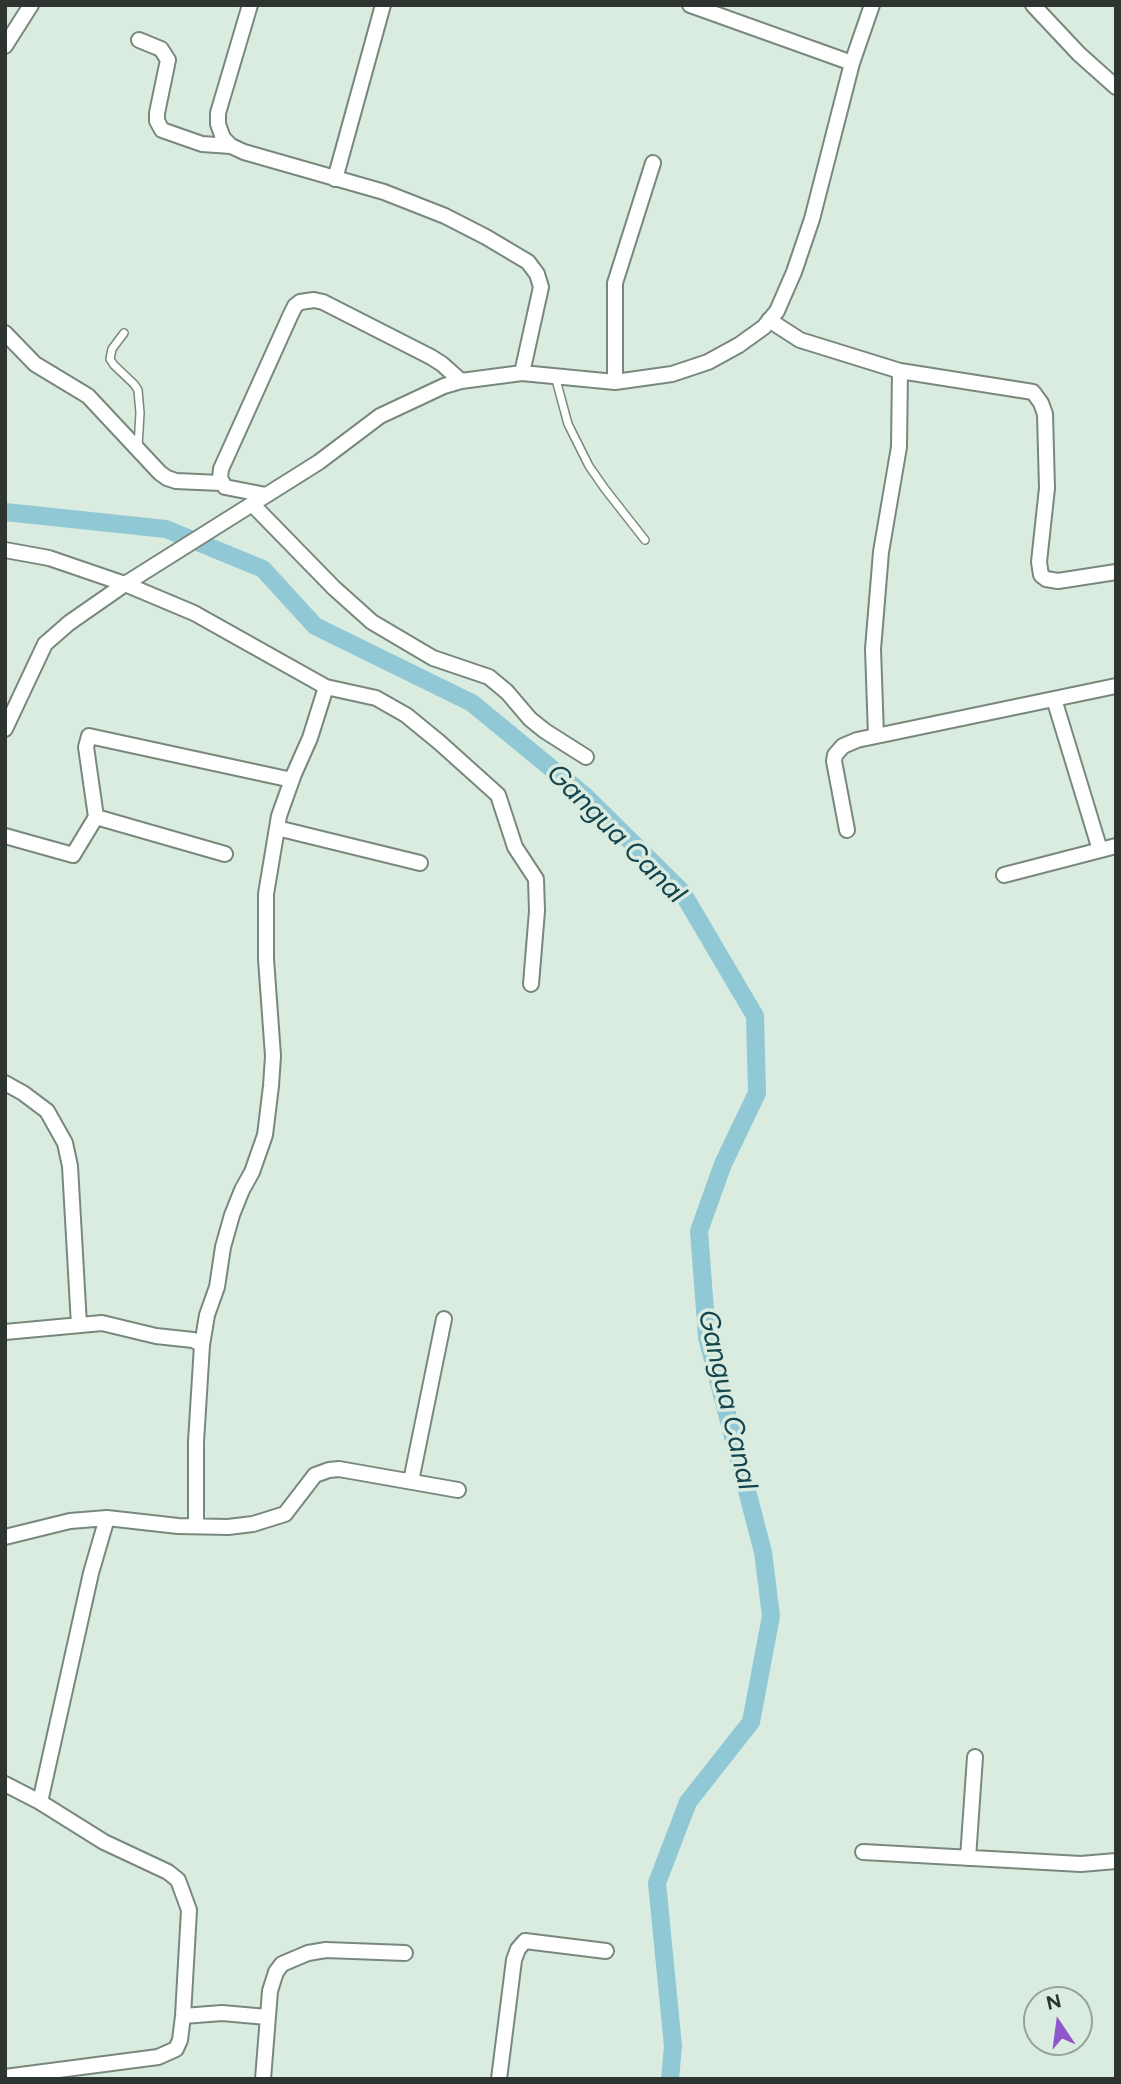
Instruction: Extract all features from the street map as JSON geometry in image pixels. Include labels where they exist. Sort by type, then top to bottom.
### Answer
[{"type":"street","points":[[5,46],[31,5]]},
{"type":"street","points":[[250,5],[218,113],[219,131],[223,138],[244,152],[384,192],[445,216],[528,262],[537,274],[541,287],[522,373]]},
{"type":"street","points":[[335,179],[383,5]]},
{"type":"street","points":[[690,5],[852,63]]},
{"type":"street","points":[[5,729],[45,644],[69,623],[163,559],[319,463],[380,416],[444,386],[461,381],[522,373],[615,382],[672,374],[708,362],[764,327],[777,311],[812,219],[852,63],[872,5]]},
{"type":"street","points":[[1033,5],[1079,54],[1116,87]]},
{"type":"street","points":[[139,40],[161,49],[168,60],[157,113],[157,121],[162,130],[202,144],[232,146]]},
{"type":"street","points":[[615,382],[615,283],[653,163]]},
{"type":"street","points":[[221,483],[221,468],[291,314],[300,302],[323,302],[431,357],[461,381]]},
{"type":"street","points":[[769,320],[800,340],[900,371],[1027,390],[1037,395],[1045,414],[1047,488],[1039,562],[1041,575],[1046,579],[1058,581],[1116,572]]},
{"type":"street","points":[[5,333],[35,364],[88,396],[167,478],[176,481],[221,483],[230,489],[266,495]]},
{"type":"street","points":[[876,736],[873,649],[881,552],[899,447],[900,371]]},
{"type":"street","points":[[248,507],[372,622],[433,658],[489,677],[507,692],[530,719],[586,757]]},
{"type":"street","points":[[5,550],[49,558],[125,584],[194,613],[326,687],[376,698],[406,715],[439,742],[498,795],[514,847],[536,879],[537,911],[531,984]]},
{"type":"street","points":[[847,830],[834,761],[835,755],[843,746],[876,736],[1116,686]]},
{"type":"street","points":[[196,1526],[196,1442],[202,1345],[207,1315],[217,1287],[223,1247],[232,1215],[265,1135],[273,1056],[266,960],[266,894],[279,816],[310,738],[326,687]]},
{"type":"street","points":[[1054,699],[1100,850]]},
{"type":"street","points":[[5,836],[73,856],[96,817],[86,747],[89,736],[292,780]]},
{"type":"street","points":[[96,817],[225,854]]},
{"type":"street","points":[[277,828],[420,863]]},
{"type":"street","points":[[1003,875],[1116,846]]},
{"type":"street","points":[[5,1083],[47,1111],[65,1143],[70,1166],[79,1325]]},
{"type":"street","points":[[411,1481],[444,1319]]},
{"type":"street","points":[[5,1332],[102,1323],[156,1336],[193,1340],[202,1345]]},
{"type":"street","points":[[5,1537],[71,1521],[107,1518],[196,1526],[228,1527],[253,1524],[285,1514],[315,1475],[329,1470],[339,1469],[458,1490]]},
{"type":"street","points":[[40,1802],[91,1573],[107,1518]]},
{"type":"street","points":[[968,1858],[975,1758]]},
{"type":"street","points":[[5,1784],[40,1802],[104,1842],[168,1872],[178,1880],[189,1910],[183,2016],[176,2049],[158,2057],[12,2077]]},
{"type":"street","points":[[863,1852],[1081,1864],[1116,1861]]},
{"type":"street","points":[[499,2079],[514,1960],[518,1949],[525,1941],[606,1951]]},
{"type":"street","points":[[263,2079],[270,1991],[276,1972],[282,1964],[326,1951],[405,1953]]},
{"type":"street","points":[[183,2016],[222,2014],[267,2017]]},
{"type":"lane","points":[[124,333],[112,349],[110,359],[138,390],[138,449]]},
{"type":"lane","points":[[555,375],[568,424],[589,466],[645,540]]},
{"type":"waterway","name":"Gangua Canal","points":[[5,512],[166,529],[263,569],[315,626],[472,703],[585,796],[682,892],[755,1016],[757,1093],[723,1164],[699,1231],[707,1337],[763,1552],[771,1616],[751,1722],[688,1802],[657,1883],[673,2046],[670,2079]]}]
